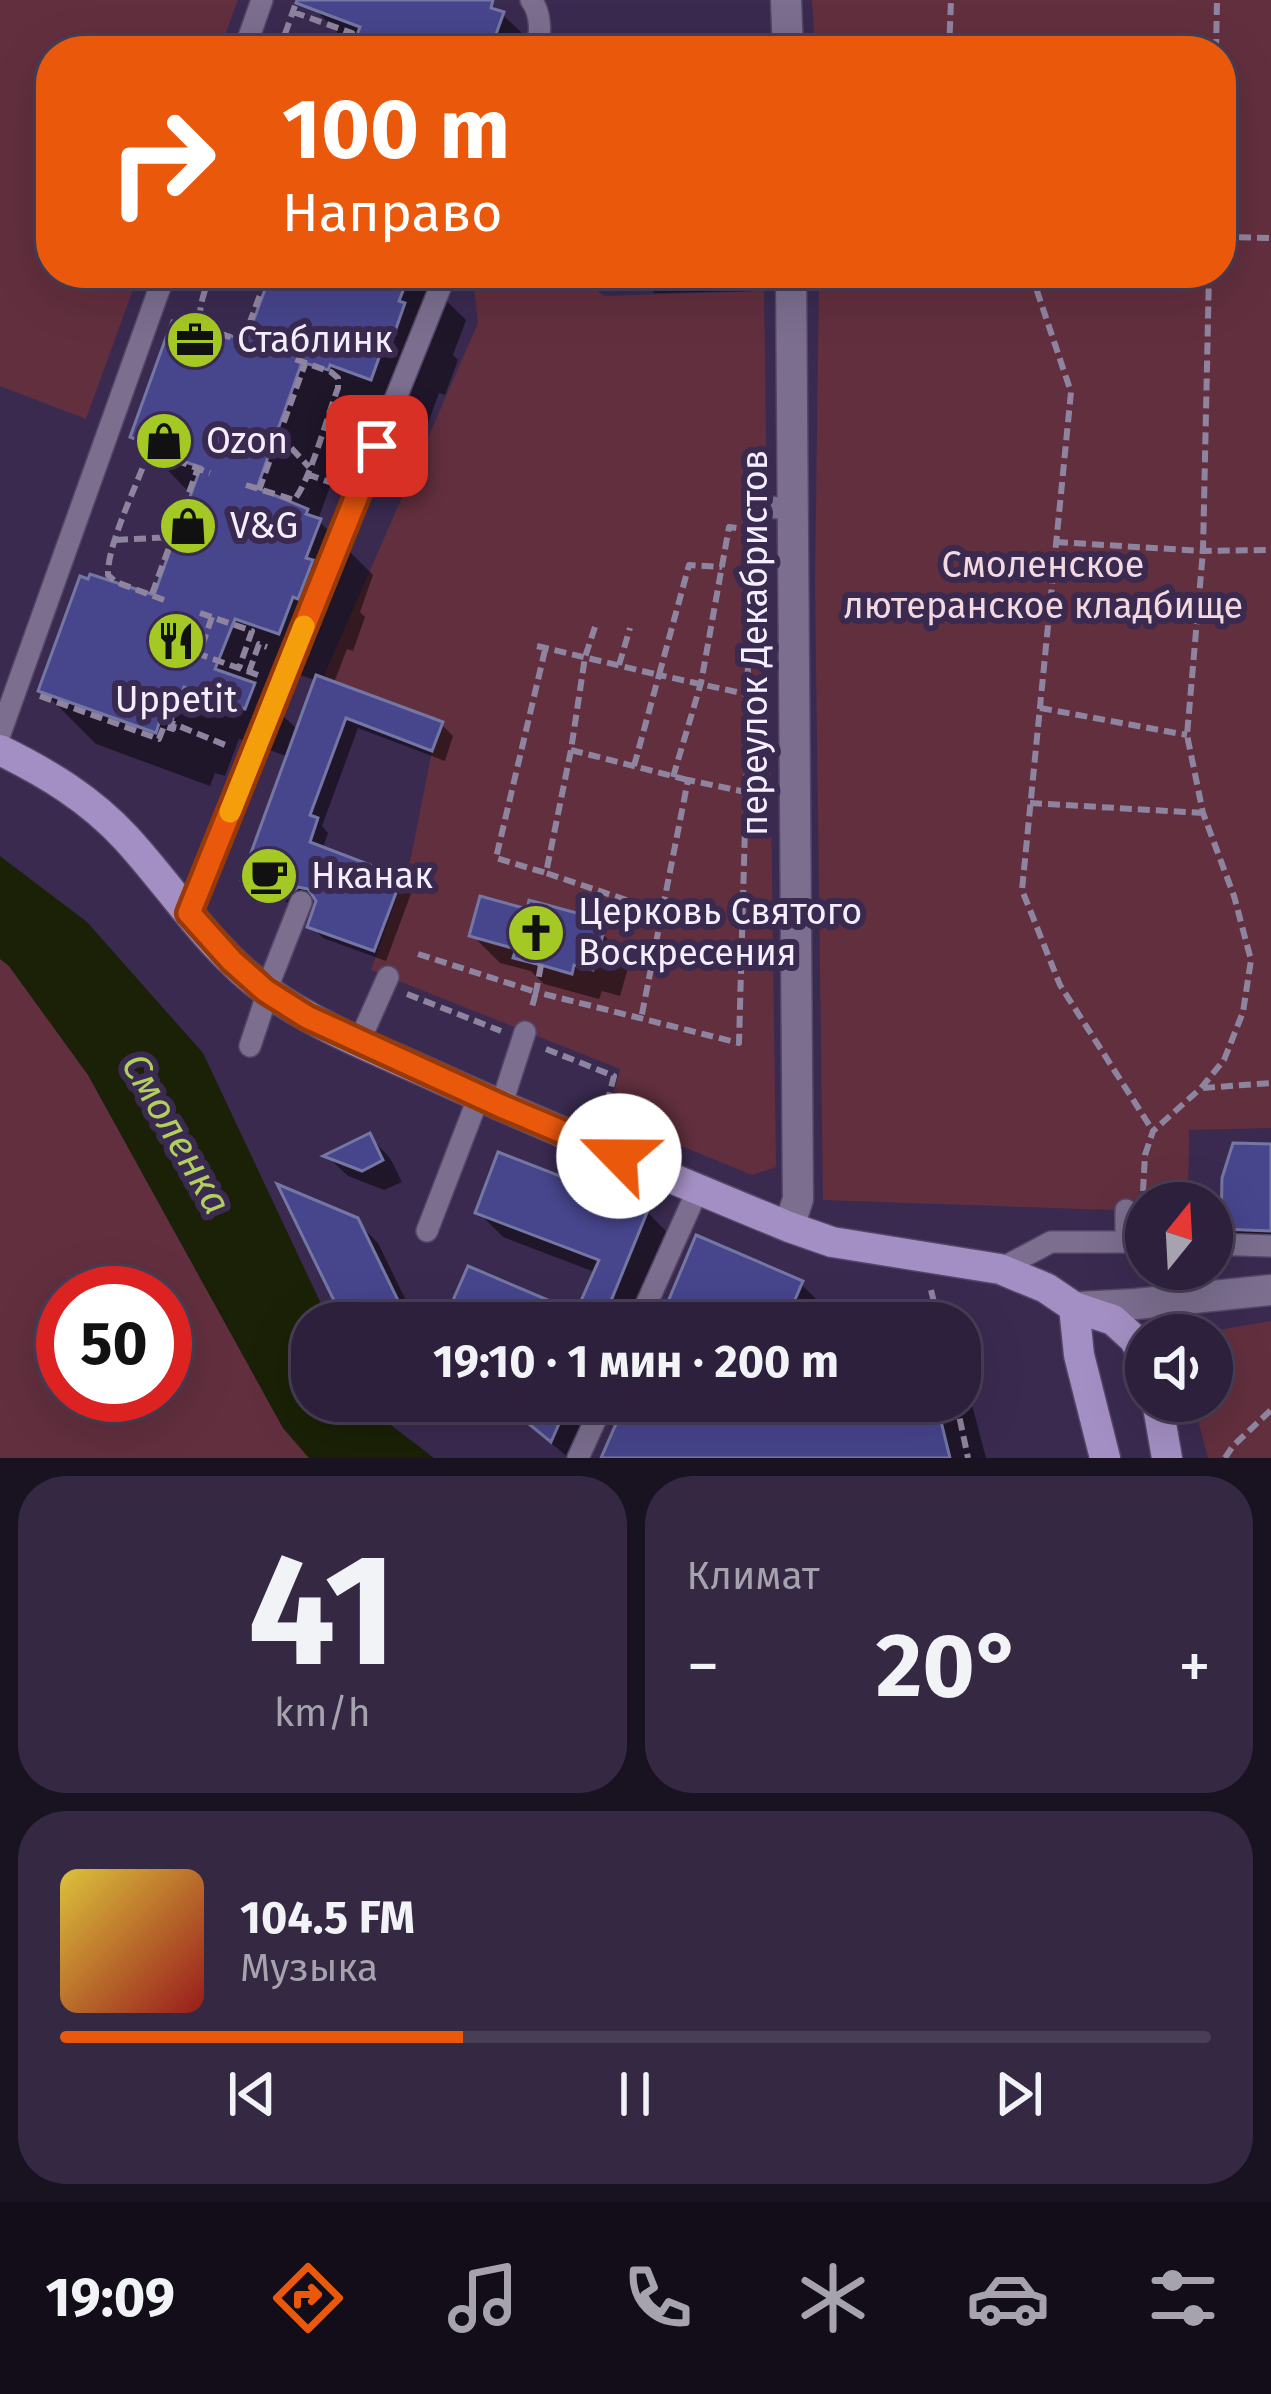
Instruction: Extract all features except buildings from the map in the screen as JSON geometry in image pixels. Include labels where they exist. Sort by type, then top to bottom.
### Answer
[{"type":"main road","points":[[0,750],[49,775],[88,803],[124,836],[232,961],[307,1017],[490,1101],[789,1227],[832,1242],[1000,1269],[1046,1288],[1075,1307],[1113,1320],[1125,1331]]},
{"type":"main road","points":[[1075,1307],[1078,1355],[1105,1458]]},
{"type":"main road","points":[[1161,1422],[1167,1458]]},
{"type":"street","points":[[786,0],[787,36]]},
{"type":"street","name":"переулок Декабристов","points":[[789,1227],[798,1199],[780,508],[790,288]]},
{"type":"street","points":[[1075,1307],[1271,1290]]},
{"type":"lane","points":[[249,36],[262,0]]},
{"type":"lane","points":[[530,0],[538,10],[538,36]]},
{"type":"lane","points":[[0,734],[160,288]]},
{"type":"lane","points":[[189,913],[440,288]]},
{"type":"lane","points":[[250,1046],[301,902]]},
{"type":"lane","points":[[359,1042],[388,977]]},
{"type":"lane","points":[[427,1232],[525,1032]]},
{"type":"lane","points":[[647,1302],[698,1190]]},
{"type":"lane","points":[[1000,1269],[1051,1242],[1125,1242]]},
{"type":"lane","points":[[1233,1245],[1271,1246]]},
{"type":"lane","points":[[578,1458],[594,1422]]},
{"type":"path","points":[[297,0],[297,14]]},
{"type":"path","points":[[286,36],[307,0]]},
{"type":"path","points":[[950,36],[951,0]]},
{"type":"path","points":[[1216,36],[1217,0]]},
{"type":"path","points":[[297,14],[351,36]]},
{"type":"path","points":[[1236,237],[1271,238]]},
{"type":"path","points":[[206,288],[199,319],[207,328],[256,346]]},
{"type":"path","points":[[243,341],[262,288]]},
{"type":"path","points":[[1036,288],[1071,392],[1022,890],[1060,986],[1153,1131]]},
{"type":"path","points":[[1144,1182],[1153,1131],[1224,1060],[1243,1012],[1251,959],[1203,813],[1187,735],[1203,551],[1209,288]]},
{"type":"path","points":[[245,485],[294,500],[300,493],[338,378],[292,358]]},
{"type":"path","points":[[259,490],[305,363]]},
{"type":"path","points":[[279,435],[308,471],[332,483]]},
{"type":"path","points":[[164,600],[116,582],[108,574],[116,540],[151,455],[210,472]]},
{"type":"path","points":[[152,595],[198,468]]},
{"type":"path","points":[[418,954],[536,992],[739,1043],[750,530],[730,527],[700,682],[674,777]]},
{"type":"path","points":[[116,540],[173,537]]},
{"type":"path","points":[[1056,542],[1271,550]]},
{"type":"path","points":[[634,766],[689,565],[722,567]]},
{"type":"path","points":[[200,613],[252,631],[239,668]]},
{"type":"path","points":[[212,617],[199,654],[249,672]]},
{"type":"path","points":[[546,873],[585,657],[595,627]]},
{"type":"path","points":[[619,665],[630,628]]},
{"type":"path","points":[[662,912],[496,858],[541,647],[746,694]]},
{"type":"path","points":[[32,693],[159,739],[164,726],[173,729],[174,724],[239,750]]},
{"type":"path","points":[[1040,708],[1187,735]]},
{"type":"path","points":[[571,750],[746,792]]},
{"type":"path","points":[[641,1019],[688,780]]},
{"type":"path","points":[[1030,803],[1203,813]]},
{"type":"path","points":[[525,1032],[541,965]]},
{"type":"path","points":[[1201,1088],[1271,1083]]},
{"type":"path","points":[[932,1290],[935,1302]]},
{"type":"path","points":[[1225,1458],[1271,1410]]},
{"type":"path","points":[[960,1422],[968,1458]]},
{"type":"green space","points":[[0,0],[238,0],[225,36],[36,36],[36,288],[134,288],[86,419],[0,386]]},
{"type":"green space","name":"Смоленское лютеранское кладбище","points":[[812,0],[1271,0],[1271,1128],[1189,1130],[1188,1182],[1125,1182],[1125,1210],[823,1200],[815,586],[819,288],[1236,288],[1236,36],[814,36]]},
{"type":"green space","points":[[474,288],[594,288],[604,296],[764,291],[776,1167],[752,1175],[608,1116],[620,1069],[371,970],[411,857],[432,751],[443,722],[323,678],[478,323]]},
{"type":"green space","points":[[0,959],[88,1075],[283,1428],[309,1458],[0,1458]]},
{"type":"green space","points":[[1271,1321],[1271,1458],[1208,1458],[1199,1422],[1233,1422],[1233,1327]]},
{"type":"water","name":"Смоленка","points":[[0,856],[87,922],[203,1053],[320,1302],[291,1302],[291,1422],[387,1422],[434,1458],[309,1458],[283,1428],[88,1075],[0,959]]},
{"type":"slow traffic","points":[[230,812],[304,626]]},
{"type":"place","name":"Стаблинк","points":[[195,340]]},
{"type":"place","name":"Ozon","points":[[164,441]]},
{"type":"place","name":"V&G","points":[[188,526]]},
{"type":"place","name":"Uppetit","points":[[176,641]]},
{"type":"place","name":"Нканак","points":[[269,876]]},
{"type":"place","name":"Церковь Святого Воскресения","points":[[536,933]]},
{"type":"route","points":[[377,446],[189,913],[266,991],[307,1017],[619,1156]]}]
